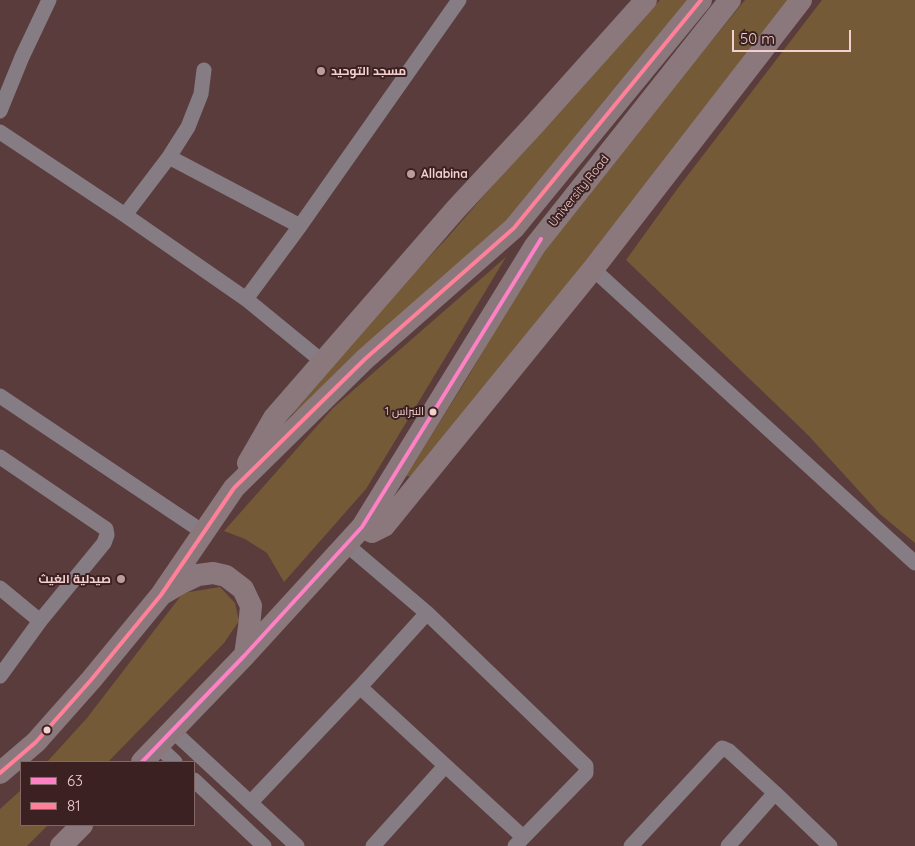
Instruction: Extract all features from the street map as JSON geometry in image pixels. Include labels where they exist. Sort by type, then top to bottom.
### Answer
[{"type":"highway","points":[[0,773],[36,742],[91,680],[161,595],[234,488],[274,418],[456,209],[534,126],[646,0]]},
{"type":"highway","points":[[234,488],[365,359],[514,228],[701,0]]},
{"type":"highway","name":"University Road","points":[[143,761],[362,527],[535,246],[730,0]]},
{"type":"highway","points":[[362,527],[372,532],[384,526],[593,269],[802,0]]},
{"type":"highway","points":[[161,595],[181,583],[198,576],[213,573],[226,576],[243,589],[251,606],[250,627],[244,655]]},
{"type":"highway","points":[[61,846],[81,826]]},
{"type":"street","points":[[0,111],[22,57],[49,0]]},
{"type":"street","points":[[246,299],[300,226],[459,0]]},
{"type":"street","points":[[125,215],[170,157],[188,127],[201,94],[204,70]]},
{"type":"street","points":[[0,132],[125,215],[246,299],[323,362]]},
{"type":"street","points":[[170,157],[300,226]]},
{"type":"street","points":[[593,269],[915,563]]},
{"type":"street","points":[[0,396],[203,532]]},
{"type":"street","points":[[0,457],[106,529],[107,535],[104,543],[40,621],[0,676]]},
{"type":"street","points":[[347,545],[427,613],[587,768],[586,774],[519,842],[445,766],[360,687]]},
{"type":"street","points":[[0,588],[40,621]]},
{"type":"street","points":[[251,802],[427,613]]},
{"type":"street","points":[[165,738],[175,761]]},
{"type":"street","points":[[165,738],[251,802],[297,846]]},
{"type":"street","points":[[631,846],[722,748],[729,751],[775,793],[827,845]]},
{"type":"street","points":[[373,846],[445,766]]},
{"type":"street","points":[[195,781],[264,846]]},
{"type":"street","points":[[728,846],[775,793]]},
{"type":"shaded area","points":[[660,0],[688,0],[589,119],[515,216],[320,393],[290,416],[336,356],[448,237],[523,150]]},
{"type":"shaded area","points":[[745,0],[790,0],[416,477],[406,476],[468,377],[546,243]]},
{"type":"shaded area","points":[[822,0],[915,0],[915,543],[880,514],[808,435],[626,260],[678,188]]},
{"type":"shaded area","points":[[506,257],[366,489],[284,582],[267,553],[245,539],[224,531],[333,408]]},
{"type":"shaded area","points":[[220,587],[235,603],[239,621],[224,643],[109,761],[48,761],[87,718],[183,593]]},
{"type":"shaded area","points":[[20,791],[20,826],[47,826],[27,846],[0,846],[0,809]]},
{"type":"transit line","name":"81","points":[[0,773],[36,742],[91,680],[161,595],[234,488],[365,359],[514,228],[701,0]]},
{"type":"transit line","name":"63","points":[[143,761],[245,655],[362,527],[541,239]]},
{"type":"place","name":"مسجد التوحيد","points":[[321,71]]},
{"type":"place","name":"Allabina","points":[[411,174]]},
{"type":"place","name":"النبراس 1","points":[[433,412]]},
{"type":"place","name":"صيدلية الغيث","points":[[121,579]]}]
